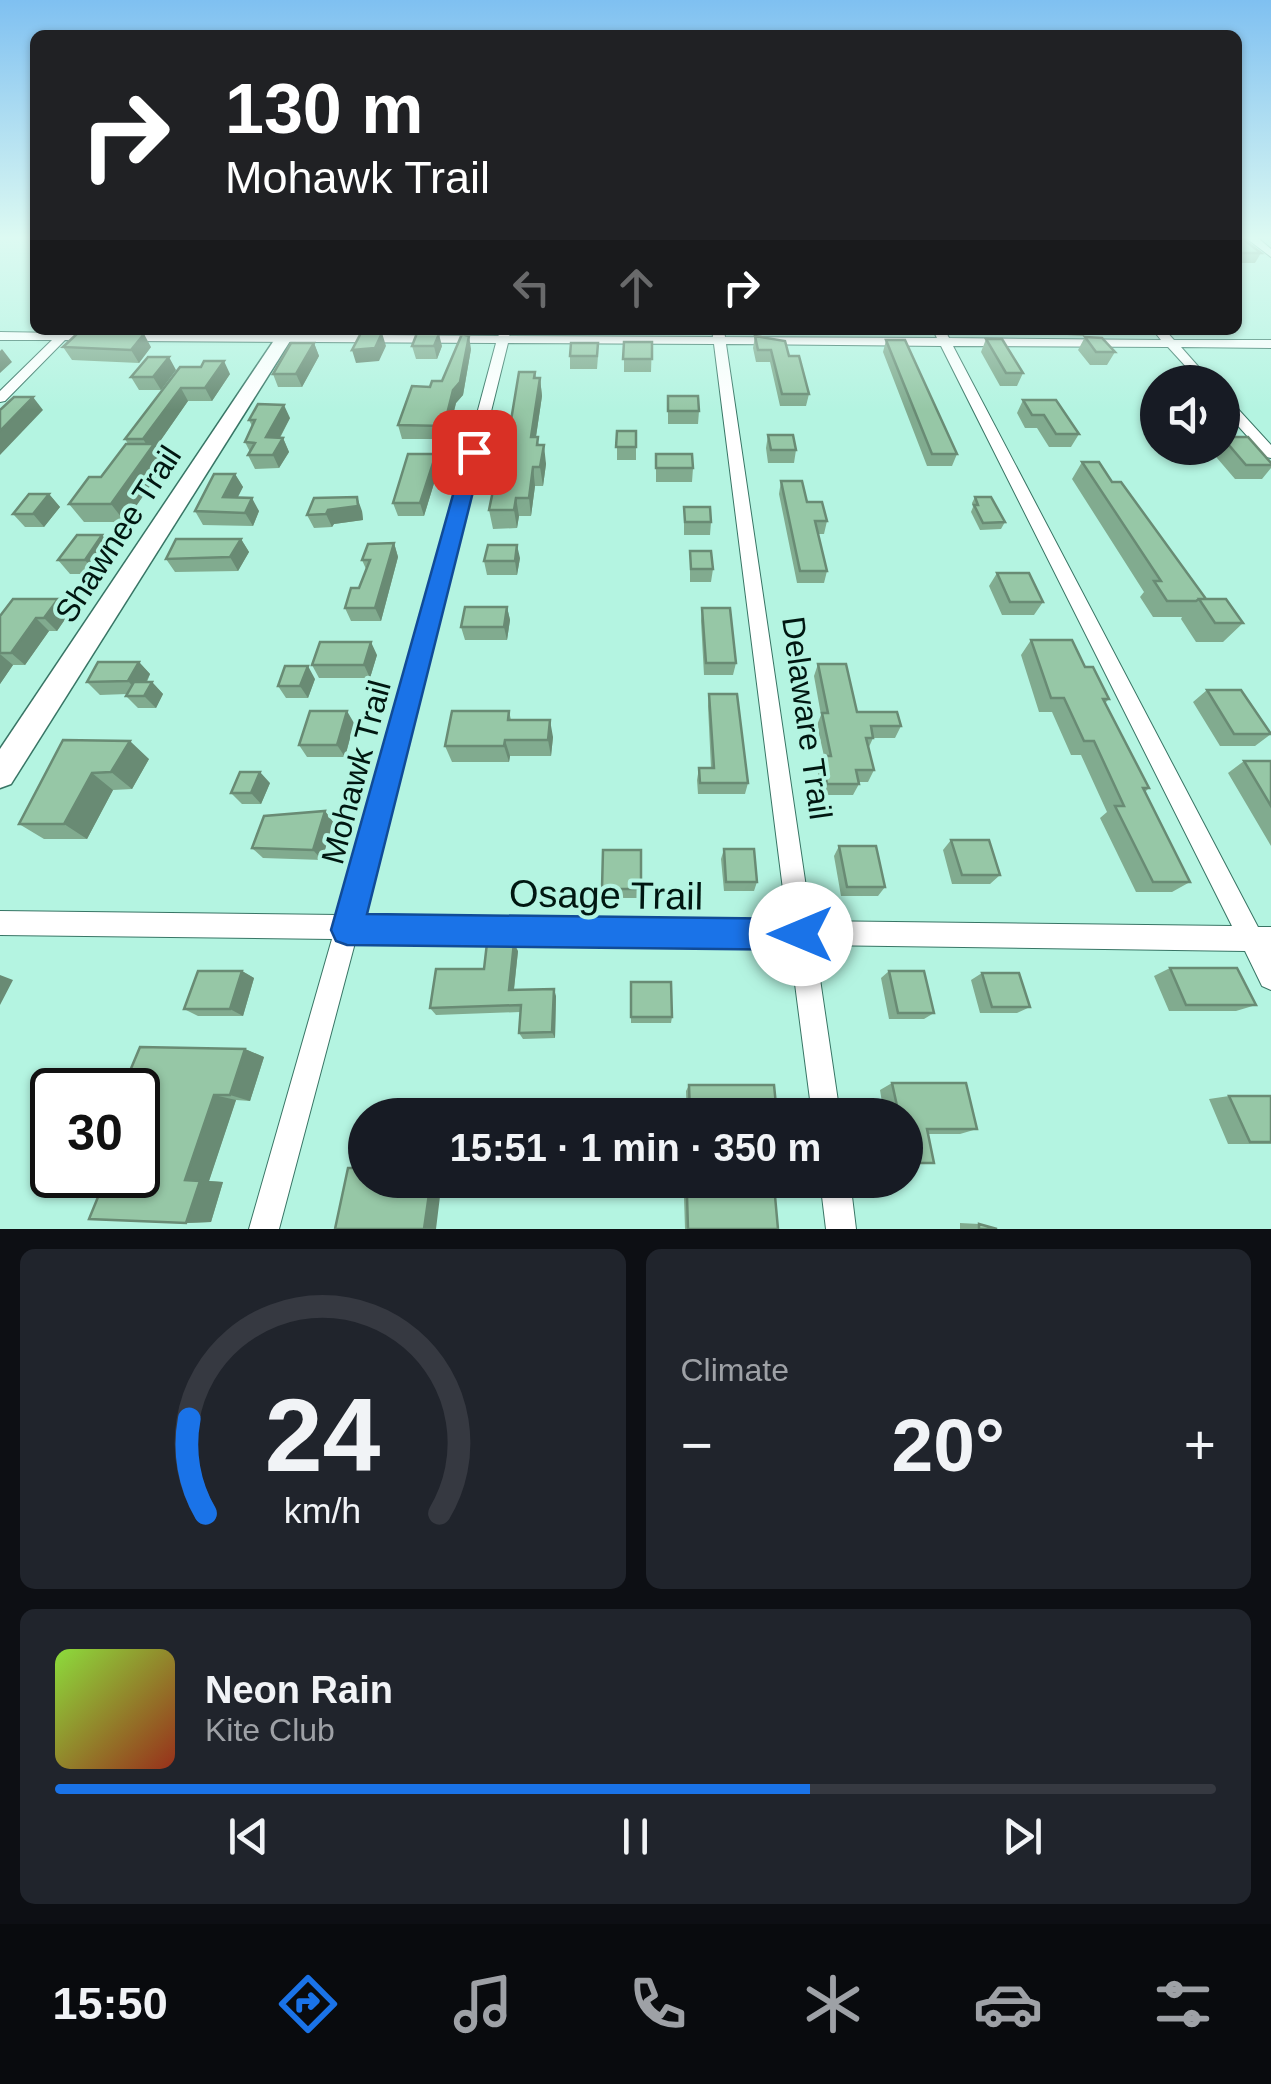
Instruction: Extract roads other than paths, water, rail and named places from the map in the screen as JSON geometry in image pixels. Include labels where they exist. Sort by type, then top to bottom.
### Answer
[{"type":"street","points":[[0,336],[30,335]]},
{"type":"street","points":[[0,398],[64,335]]},
{"type":"street","name":"Shawnee Trail","points":[[0,774],[286,335]]},
{"type":"street","points":[[396,335],[942,336],[1271,344]]},
{"type":"street","points":[[1164,335],[1191,365]]},
{"type":"street","name":"Mohawk Trail","points":[[264,1229],[504,336]]},
{"type":"street","name":"Delaware Trail","points":[[719,336],[824,1098]]},
{"type":"street","points":[[942,336],[1261,939],[1271,976]]},
{"type":"street","points":[[1240,420],[1271,454]]},
{"type":"street","name":"Osage Trail","points":[[0,923],[1261,939]]},
{"type":"street","points":[[837,1198],[841,1229]]}]
